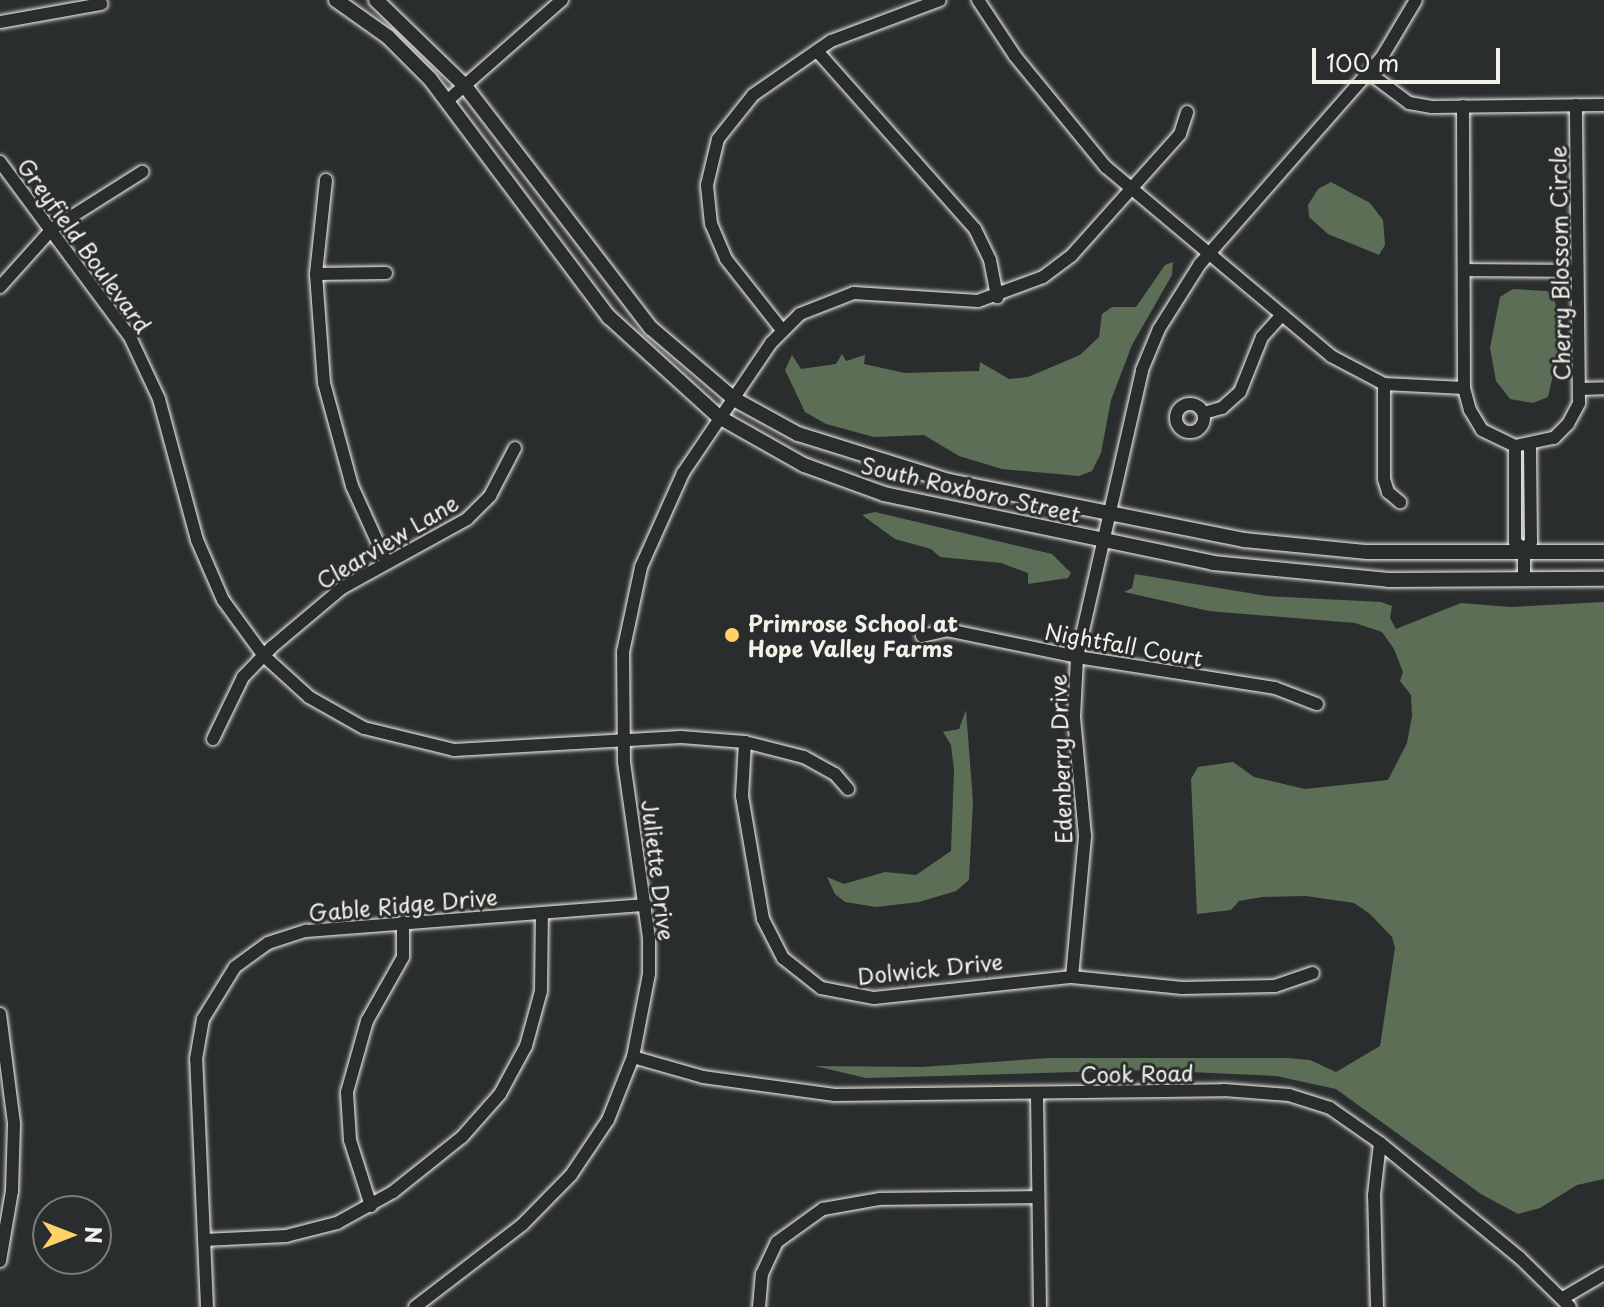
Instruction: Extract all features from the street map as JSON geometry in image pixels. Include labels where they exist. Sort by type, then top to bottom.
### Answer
[{"type":"street","name":"South Roxboro Street","points":[[336,0],[388,37],[447,101],[609,317],[719,417],[774,451],[844,481],[1102,542],[1279,572],[1388,580],[1604,579]]},
{"type":"street","name":"South Roxboro Street","points":[[376,0],[465,86],[628,302],[734,399],[838,451],[1107,516],[1307,547],[1604,552]]},
{"type":"street","points":[[447,101],[562,0]]},
{"type":"street","points":[[782,330],[717,242],[707,185],[718,139],[738,109],[845,32],[940,0]]},
{"type":"street","points":[[978,0],[1070,126],[1131,189],[1344,366],[1384,384],[1464,388]]},
{"type":"street","name":"Edenberry Drive","points":[[1072,977],[1085,836],[1074,717],[1077,657],[1142,370],[1175,301],[1208,254],[1369,73],[1416,0]]},
{"type":"street","points":[[0,22],[101,4]]},
{"type":"street","points":[[817,51],[975,229],[990,260],[997,297]]},
{"type":"street","points":[[1369,73],[1409,103],[1463,106],[1604,105]]},
{"type":"street","name":"Cherry Blossom Circle","points":[[1463,106],[1464,388],[1471,414],[1482,430],[1515,446],[1530,446],[1548,441],[1568,424],[1580,389],[1576,105]]},
{"type":"street","name":"Juliette Drive","points":[[415,1307],[523,1224],[571,1175],[608,1120],[633,1057],[649,974],[646,905],[623,740],[622,664],[634,591],[672,492],[719,417],[782,330],[815,305],[854,293],[958,302],[997,297],[1062,264],[1185,128],[1187,112]]},
{"type":"street","name":"Greyfield Boulevard","points":[[0,162],[52,229],[135,348],[172,437],[210,575],[264,656],[333,713],[364,728],[422,746],[485,751],[623,740],[745,742],[804,757],[835,774],[848,789]]},
{"type":"street","points":[[0,287],[52,229],[142,172]]},
{"type":"street","points":[[326,180],[316,274],[319,348],[331,418],[352,486],[386,561]]},
{"type":"street","points":[[1465,270],[1577,271]]},
{"type":"street","points":[[316,274],[386,273]]},
{"type":"street","points":[[1204,413],[1222,408],[1240,392],[1262,337],[1282,315]]},
{"type":"street","points":[[1384,384],[1384,479],[1388,492],[1400,502]]},
{"type":"street","points":[[1580,389],[1604,388]]},
{"type":"street","points":[[1515,446],[1515,542],[1524,552]]},
{"type":"street","points":[[1524,580],[1524,552],[1531,542],[1530,446]]},
{"type":"street","name":"Clearview Lane","points":[[213,739],[243,677],[264,656],[342,588],[467,519],[490,496],[515,448]]},
{"type":"street","name":"Nightfall Court","points":[[922,636],[947,630],[1077,657],[1275,688],[1317,704]]},
{"type":"street","name":"Dolwick Drive","points":[[745,742],[742,796],[763,919],[783,958],[811,983],[840,995],[874,998],[1072,977],[1182,988],[1287,984],[1313,973]]},
{"type":"street","name":"Gable Ridge Drive","points":[[207,1307],[196,1059],[203,1019],[221,983],[250,954],[287,936],[403,922],[646,905]]},
{"type":"street","points":[[204,1240],[312,1231],[371,1206],[462,1137],[515,1069],[541,991],[542,913]]},
{"type":"street","points":[[371,1206],[350,1140],[347,1092],[367,1021],[403,957],[403,922]]},
{"type":"street","points":[[0,1014],[14,1124],[12,1191],[1,1254]]},
{"type":"street","name":"Cook Road","points":[[633,1057],[703,1077],[808,1093],[1037,1095],[1224,1090],[1289,1095],[1330,1108],[1380,1143],[1566,1302]]},
{"type":"street","points":[[1037,1095],[1040,1307]]},
{"type":"street","points":[[1377,1307],[1374,1195],[1380,1143]]},
{"type":"street","points":[[759,1307],[762,1274],[777,1242],[823,1209],[880,1199],[1038,1197]]},
{"type":"street","points":[[1566,1302],[1604,1274]]},
{"type":"green space","points":[[1331,182],[1370,203],[1383,220],[1385,245],[1379,255],[1328,234],[1309,217],[1308,205],[1318,189]]},
{"type":"green space","points":[[1173,262],[1172,275],[1132,345],[1111,400],[1101,453],[1092,471],[1079,476],[1002,469],[959,456],[924,435],[874,437],[826,424],[805,412],[785,370],[792,355],[801,369],[836,364],[842,354],[846,361],[865,355],[864,364],[905,373],[979,371],[980,362],[1009,379],[1028,377],[1080,355],[1099,337],[1102,314],[1112,307],[1136,307],[1165,265]]},
{"type":"green space","points":[[1513,289],[1547,291],[1554,297],[1562,335],[1548,397],[1533,403],[1510,399],[1496,381],[1490,348],[1500,297]]},
{"type":"green space","points":[[875,512],[1052,554],[1071,573],[1068,578],[1028,584],[1028,573],[1001,563],[940,557],[931,549],[895,539],[862,515]]},
{"type":"green space","points":[[1135,574],[1267,596],[1381,602],[1392,606],[1390,618],[1396,629],[1461,603],[1510,607],[1604,602],[1604,1179],[1577,1185],[1540,1208],[1518,1214],[1481,1194],[1336,1089],[1276,1076],[1145,1070],[866,1078],[815,1066],[922,1067],[1049,1058],[1287,1058],[1310,1060],[1336,1072],[1380,1046],[1395,948],[1392,937],[1370,914],[1354,903],[1306,896],[1262,897],[1239,901],[1231,910],[1197,914],[1191,779],[1198,767],[1233,762],[1254,777],[1305,789],[1388,780],[1407,743],[1412,716],[1411,695],[1400,681],[1403,672],[1394,649],[1382,632],[1355,623],[1209,611],[1124,592],[1132,588]]},
{"type":"green space","points":[[966,710],[973,802],[969,880],[956,891],[919,902],[876,907],[845,902],[835,894],[827,877],[844,884],[885,872],[916,875],[951,851],[954,770],[951,745],[943,732],[959,729]]},
{"type":"place","name":"Primrose School at Hope Valley Farms","points":[[732,635]]}]
